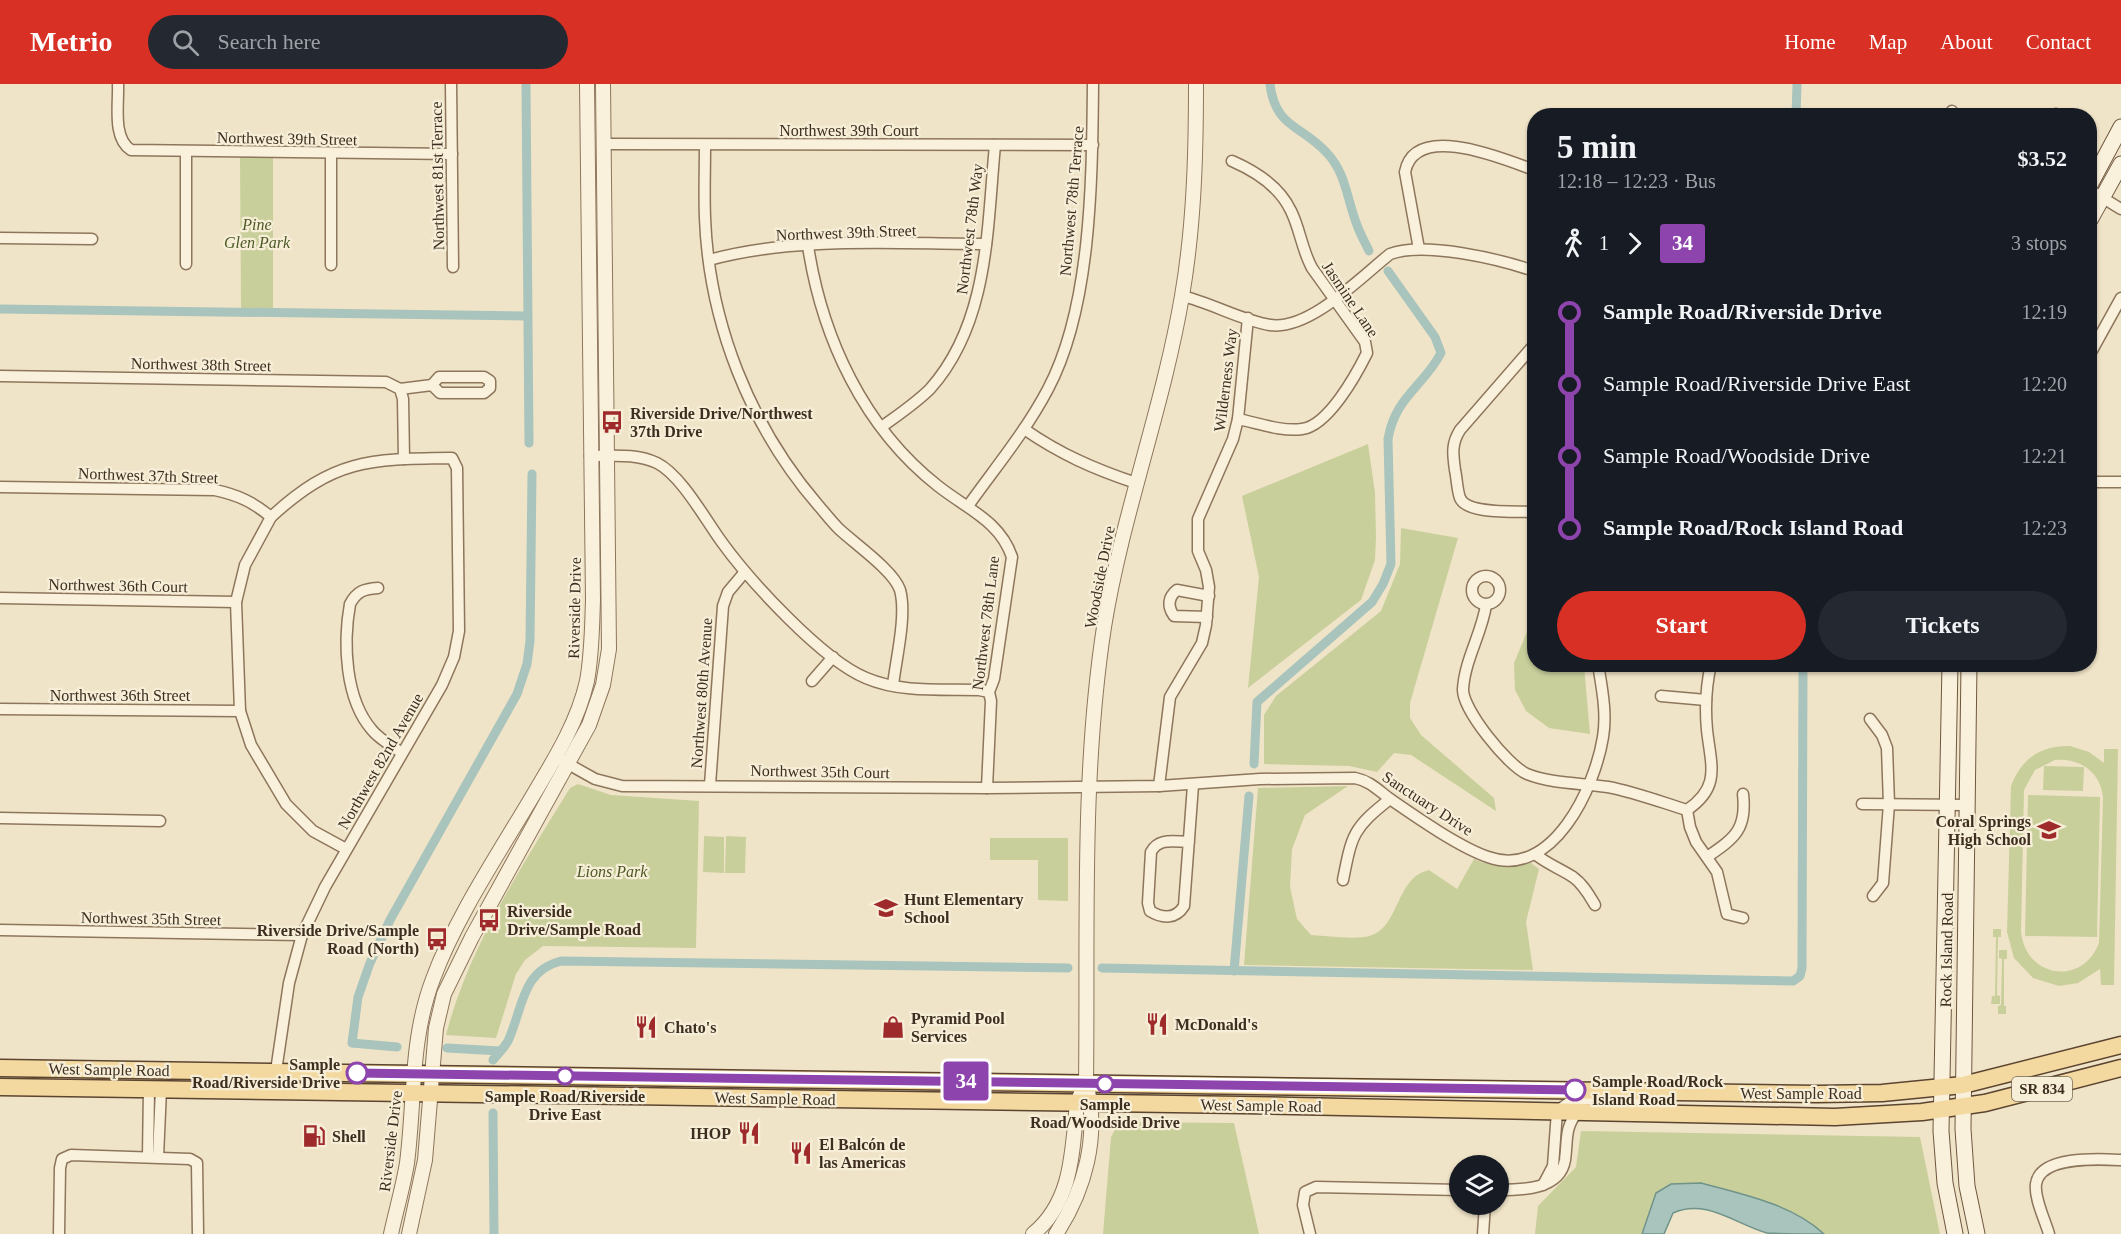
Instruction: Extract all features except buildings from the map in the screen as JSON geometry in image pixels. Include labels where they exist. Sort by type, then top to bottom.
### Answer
[{"type":"main road","points":[[2097,172],[2121,127]]},
{"type":"main road","points":[[2097,193],[2121,164]]},
{"type":"main road","name":"Rock Island Road","points":[[1950,672],[1941,1108],[1945,1183],[1955,1234]]},
{"type":"main road","name":"Rock Island Road","points":[[1969,672],[1963,1106],[1967,1186],[1977,1234]]},
{"type":"main road","points":[[1948,736],[1968,737]]},
{"type":"main road","name":"West Sample Road","points":[[0,1068],[1677,1093],[1860,1093],[1963,1085],[2121,1045]]},
{"type":"main road","name":"West Sample Road","points":[[0,1087],[1433,1108],[1835,1117],[1922,1112],[2001,1100],[2121,1068]]},
{"type":"main road","points":[[642,1096],[656,1088],[697,1088],[711,1077]]},
{"type":"main road","points":[[704,1097],[718,1087],[779,1086],[795,1079]]},
{"type":"main road","points":[[1244,1105],[1253,1097],[1290,1097],[1305,1086]]},
{"type":"main road","points":[[1433,1108],[1456,1099],[1541,1101],[1557,1090]]},
{"type":"street","name":"Northwest 39th Street","points":[[118,84],[119,136],[123,145],[131,150],[452,154]]},
{"type":"street","name":"Northwest 81st Terrace","points":[[451,84],[453,267]]},
{"type":"street","name":"Riverside Drive","points":[[391,1234],[406,1164],[413,1074],[420,1024],[440,960],[556,757],[580,702],[592,647],[587,84]]},
{"type":"street","name":"Riverside Drive","points":[[409,1234],[421,1187],[432,1092],[436,1028],[444,994],[454,969],[570,765],[589,725],[603,685],[609,649],[603,84]]},
{"type":"street","name":"Northwest 78th Terrace","points":[[968,506],[1024,429],[1049,388],[1066,345],[1086,241],[1093,145],[1093,84]]},
{"type":"street","name":"Woodside Drive","points":[[1084,1103],[1090,787],[1104,628],[1136,483],[1167,368],[1182,296],[1195,162],[1196,84]]},
{"type":"street","name":"Northwest 39th Court","points":[[604,144],[1093,145]]},
{"type":"street","points":[[705,145],[705,218],[709,260],[718,310],[730,354],[752,405],[778,452],[801,486],[837,528],[891,576],[899,588],[902,604],[893,685]]},
{"type":"street","name":"Northwest 78th Way","points":[[883,426],[929,390],[958,349],[971,319],[981,280],[995,145]]},
{"type":"street","points":[[1419,249],[1405,172],[1407,161],[1415,152],[1426,147],[1465,147],[1527,168]]},
{"type":"street","points":[[186,152],[186,264]]},
{"type":"street","points":[[331,154],[332,265]]},
{"type":"street","name":"Jasmine Lane","points":[[1232,161],[1253,170],[1282,197],[1292,211],[1305,255],[1365,342],[1367,354],[1327,416],[1317,424],[1298,429],[1238,419]]},
{"type":"street","points":[[2097,195],[2121,210]]},
{"type":"street","points":[[0,238],[92,240]]},
{"type":"street","name":"Northwest 39th Street","points":[[709,260],[732,254],[808,246],[986,243]]},
{"type":"street","name":"Northwest 78th Lane","points":[[808,246],[814,287],[840,360],[863,401],[906,457],[938,486],[997,529],[1007,543],[1012,557],[994,679],[989,692],[991,701],[987,788]]},
{"type":"street","points":[[1182,296],[1209,302],[1271,325],[1287,324],[1322,309],[1390,254],[1403,249],[1485,258],[1527,269]]},
{"type":"street","points":[[2097,341],[2121,298]]},
{"type":"street","name":"Wilderness Way","points":[[1159,786],[1170,697],[1202,643],[1207,617],[1209,596],[1206,570],[1198,551],[1198,519],[1233,439],[1238,419],[1248,318]]},
{"type":"street","points":[[1527,353],[1460,430],[1452,450],[1460,497],[1466,506],[1527,511]]},
{"type":"street","name":"Northwest 38th Street","points":[[0,376],[386,382],[400,389],[432,385],[439,377],[484,377],[490,381],[490,388],[484,393],[440,393],[432,385]]},
{"type":"street","points":[[346,849],[314,831],[286,804],[251,745],[240,711],[236,602],[245,565],[271,517],[315,481],[368,462],[404,459],[403,399],[400,389]]},
{"type":"street","points":[[1024,429],[1055,451],[1080,464],[1136,483]]},
{"type":"street","points":[[590,456],[638,457],[660,464],[678,481],[744,573],[833,657],[865,678],[893,685],[989,692]]},
{"type":"street","name":"Northwest 82nd Avenue","points":[[276,1071],[289,983],[302,935],[346,849],[442,685],[454,657],[459,631],[457,468],[452,458],[404,459]]},
{"type":"street","points":[[2097,482],[2121,482]]},
{"type":"street","name":"Northwest 37th Street","points":[[0,487],[215,490],[254,503],[271,517]]},
{"type":"street","name":"Northwest 80th Avenue","points":[[710,785],[723,606],[728,592],[744,573]]},
{"type":"street","points":[[378,588],[364,589],[355,596],[350,604],[349,674],[352,696],[360,714],[373,732],[402,753]]},
{"type":"street","points":[[1207,617],[1174,616],[1169,603],[1171,595],[1177,590],[1209,596]]},
{"type":"street","name":"Northwest 36th Court","points":[[0,598],[236,602]]},
{"type":"street","points":[[1486,605],[1463,688],[1464,701],[1516,768],[1528,775],[1588,786],[1607,787],[1687,810],[1702,800],[1710,786],[1713,770],[1706,700],[1710,672]]},
{"type":"street","points":[[813,681],[833,657]]},
{"type":"street","points":[[1595,905],[1583,885],[1573,877],[1550,867],[1535,854],[1575,816],[1588,786],[1603,737],[1605,712],[1599,672]]},
{"type":"street","points":[[1660,696],[1706,700]]},
{"type":"street","name":"Northwest 36th Street","points":[[0,709],[240,711]]},
{"type":"street","points":[[1870,719],[1882,735],[1887,748],[1889,804],[1883,883],[1873,896]]},
{"type":"street","name":"Northwest 35th Court","points":[[556,757],[595,779],[622,786],[1090,787]]},
{"type":"street","name":"Sanctuary Drive","points":[[1090,787],[1193,785],[1260,779],[1355,778],[1367,780],[1390,799],[1468,848],[1489,858],[1508,861],[1535,854]]},
{"type":"street","points":[[1189,842],[1162,842],[1155,845],[1151,852],[1148,903],[1150,911],[1158,916],[1180,914],[1184,906],[1189,842],[1193,785]]},
{"type":"street","points":[[1707,857],[1732,840],[1741,826],[1745,812],[1743,794]]},
{"type":"street","points":[[1343,880],[1351,839],[1358,827],[1390,799]]},
{"type":"street","points":[[1862,804],[1966,805]]},
{"type":"street","points":[[1687,810],[1690,827],[1720,882],[1724,909],[1727,914],[1743,918]]},
{"type":"street","points":[[0,818],[160,821]]},
{"type":"street","name":"Northwest 35th Street","points":[[0,930],[302,935]]},
{"type":"street","points":[[153,1157],[155,1089]]},
{"type":"street","points":[[1543,1185],[1553,1166],[1557,1111],[1574,1099],[1664,1100],[1677,1093]]},
{"type":"street","points":[[1033,1234],[1044,1225],[1059,1201],[1072,1169],[1084,1103]]},
{"type":"street","points":[[1056,1234],[1073,1208],[1087,1172],[1084,1103]]},
{"type":"street","points":[[1509,1190],[1524,1191],[1543,1185],[1560,1172],[1564,1160],[1568,1124],[1578,1111]]},
{"type":"street","points":[[59,1234],[60,1168],[62,1159],[71,1155],[190,1159],[196,1163],[198,1234]]},
{"type":"street","points":[[2049,1234],[2036,1186],[2038,1175],[2047,1168],[2069,1161],[2121,1160]]},
{"type":"street","points":[[1310,1234],[1304,1205],[1305,1192],[1316,1188],[1449,1190]]},
{"type":"street","points":[[1483,1234],[1484,1215]]},
{"type":"green space","name":"Pine Glen Park","points":[[240,157],[273,158],[273,309],[241,309]]},
{"type":"green space","points":[[1368,444],[1375,493],[1376,538],[1375,560],[1361,600],[1248,688],[1259,577],[1242,496]]},
{"type":"green space","points":[[1401,528],[1458,538],[1410,703],[1410,718],[1421,735],[1494,798],[1496,811],[1411,755],[1394,753],[1377,772],[1349,766],[1264,764],[1264,715],[1276,696],[1381,611],[1400,564]]},
{"type":"green space","points":[[1527,632],[1527,672],[1585,672],[1590,734],[1549,728],[1526,711],[1515,690],[1514,663]]},
{"type":"green space","points":[[2070,746],[2089,752],[2104,763],[2104,749],[2118,749],[2114,985],[2101,985],[2100,969],[2078,983],[2059,986],[2033,978],[2014,958],[2007,932],[2011,786],[2026,761],[2041,751]],"holes":[[[2055,760],[2073,761],[2088,768],[2098,780],[2103,797],[2099,943],[2091,957],[2080,966],[2068,971],[2055,971],[2043,967],[2032,959],[2025,947],[2021,931],[2024,790],[2035,770]]]},
{"type":"green space","points":[[2044,766],[2084,767],[2083,791],[2043,790]]},
{"type":"green space","name":"Lions Park","points":[[578,784],[611,795],[699,801],[696,948],[543,946],[525,960],[516,974],[496,1038],[446,1035],[468,970],[499,907],[570,788]]},
{"type":"green space","points":[[1348,786],[1305,815],[1292,849],[1290,887],[1297,919],[1311,935],[1358,938],[1376,933],[1385,926],[1409,883],[1417,875],[1429,870],[1457,889],[1474,859],[1495,865],[1531,863],[1539,869],[1526,922],[1533,970],[1244,965],[1258,788]]},
{"type":"green space","points":[[2028,795],[2100,797],[2097,937],[2025,936]]},
{"type":"green space","points":[[704,836],[724,837],[724,873],[703,872]]},
{"type":"green space","points":[[726,836],[746,837],[745,873],[725,873]]},
{"type":"green space","points":[[990,838],[1068,838],[1068,901],[1038,900],[1038,860],[990,860]]},
{"type":"green space","points":[[1993,929],[2001,929],[2001,937],[1998,937],[1997,995],[2000,996],[2000,1004],[1991,1004],[1992,996],[1995,996],[1996,937],[1993,937]]},
{"type":"green space","points":[[1999,950],[2007,950],[2007,959],[2004,959],[2006,1014],[1998,1014],[1998,1006],[2001,1005],[2002,959],[1999,958]]},
{"type":"green space","points":[[1119,1122],[1234,1123],[1259,1234],[1103,1234],[1111,1137]]},
{"type":"green space","points":[[1581,1131],[1920,1137],[1940,1234],[1768,1234],[1725,1214],[1688,1206],[1673,1213],[1664,1234],[1535,1234],[1538,1206],[1576,1167]]},
{"type":"water","points":[[1701,1183],[1766,1201],[1797,1215],[1824,1234],[1767,1233],[1709,1210],[1685,1209],[1673,1213],[1664,1234],[1642,1234],[1656,1193],[1671,1184]]},
{"type":"waterway","points":[[526,84],[529,443]]},
{"type":"waterway","points":[[1270,84],[1273,98],[1284,118],[1318,144],[1338,169],[1358,228],[1369,251]]},
{"type":"waterway","points":[[1796,108],[1797,84]]},
{"type":"waterway","points":[[1254,764],[1257,702],[1372,602],[1391,564],[1388,439],[1403,402],[1434,365],[1441,353],[1435,337],[1388,271]]},
{"type":"waterway","points":[[1,309],[526,316]]},
{"type":"waterway","points":[[397,1047],[352,1043],[358,997],[370,963],[390,920],[517,694],[527,664],[530,641],[532,474]]},
{"type":"waterway","points":[[1102,968],[1793,981],[1800,976],[1802,968],[1803,672]]},
{"type":"waterway","points":[[1234,971],[1249,796]]},
{"type":"waterway","points":[[493,1060],[508,1041],[531,982],[538,973],[561,961],[1068,968]]},
{"type":"waterway","points":[[447,1048],[500,1051]]},
{"type":"waterway","points":[[493,1113],[494,1234]]},
{"type":"bus line","name":"34","points":[[357,1073],[1575,1090]]},
{"type":"place","name":"Riverside Drive/Northwest 37th Drive","points":[[612,422]]},
{"type":"place","name":"Coral Springs High School","points":[[2049,830]]},
{"type":"place","name":"Hunt Elementary School","points":[[886,908]]},
{"type":"place","name":"Riverside Drive/Sample Road","points":[[489,920]]},
{"type":"place","name":"Riverside Drive/Sample Road (North)","points":[[437,939]]},
{"type":"place","name":"McDonald's","points":[[1157,1024]]},
{"type":"place","name":"Chato's","points":[[646,1027]]},
{"type":"place","name":"Pyramid Pool Services","points":[[893,1027]]},
{"type":"place","name":"Sample Road/Riverside Drive","points":[[357,1073]]},
{"type":"place","name":"Sample Road/Riverside Drive East","points":[[565,1076]]},
{"type":"place","name":"Sample Road/Woodside Drive","points":[[1105,1084]]},
{"type":"place","name":"Sample Road/Rock Island Road","points":[[1575,1090]]},
{"type":"place","name":"IHOP","points":[[749,1133]]},
{"type":"place","name":"Shell","points":[[314,1136]]},
{"type":"place","name":"El Balcón de las Americas","points":[[801,1153]]}]
